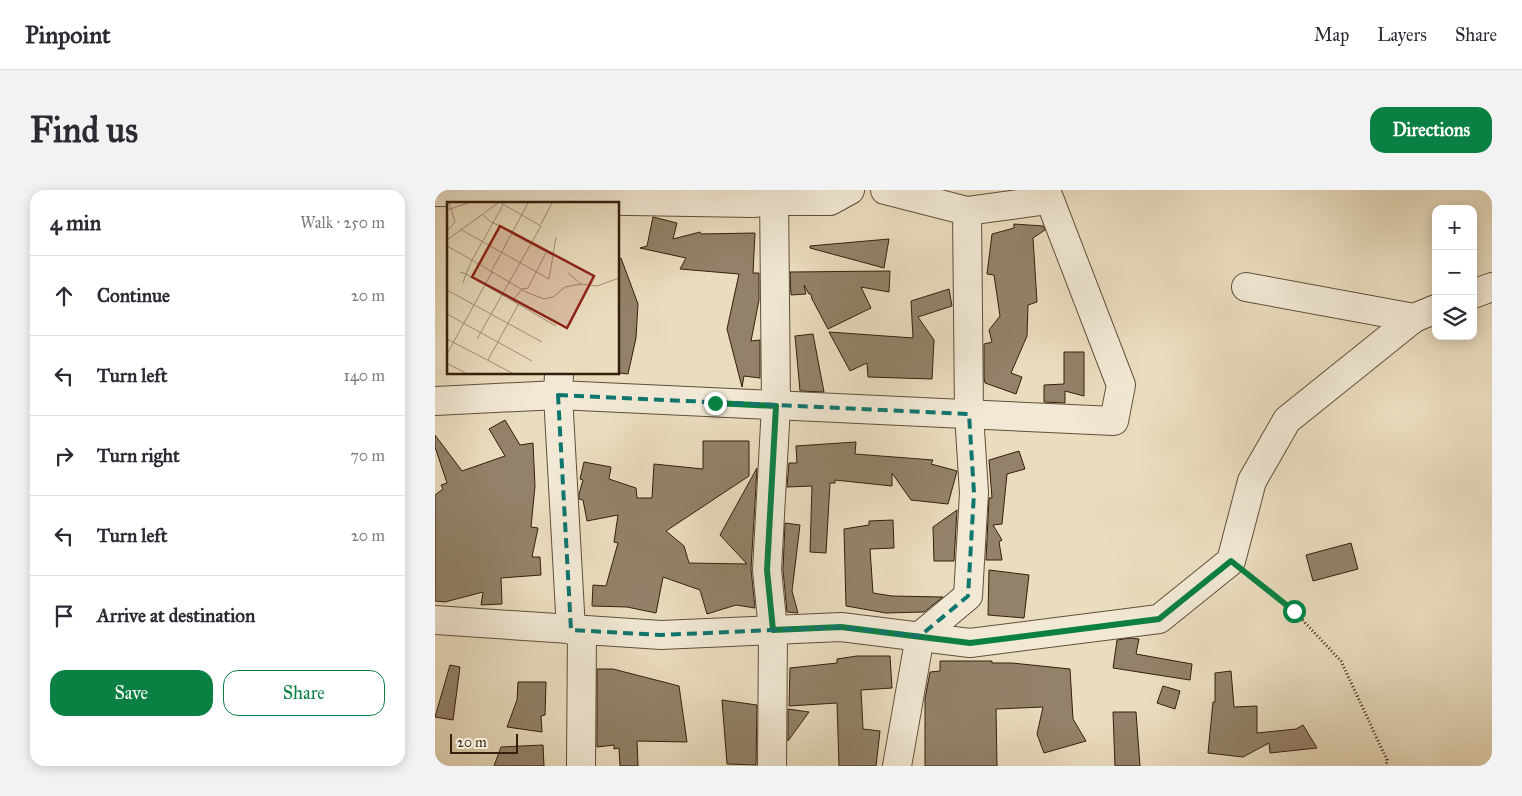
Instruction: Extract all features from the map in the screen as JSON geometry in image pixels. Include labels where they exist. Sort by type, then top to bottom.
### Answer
[{"type":"street","points":[[435,192],[533,193],[753,204],[774,195],[830,201],[849,190]]},
{"type":"street","points":[[435,401],[559,385],[776,406],[1113,420],[1121,386],[1047,195],[967,210],[885,190]]},
{"type":"street","points":[[772,766],[773,630],[767,570],[776,406],[774,195]]},
{"type":"street","points":[[897,766],[920,636],[967,596],[974,493],[969,414],[967,210]]},
{"type":"street","points":[[1246,287],[1425,314]]},
{"type":"street","points":[[1477,293],[1492,287]]},
{"type":"street","points":[[435,620],[661,635],[841,627],[970,643],[1159,619],[1231,561],[1253,481],[1287,420],[1425,314]]},
{"type":"street","points":[[559,385],[576,630],[581,766]]},
{"type":"path","points":[[1231,561],[1294,611],[1341,661],[1387,760],[1386,766]]},
{"type":"highlighted area","points":[[558,395],[969,414],[974,493],[968,596],[920,636],[841,627],[661,635],[571,630]]},
{"type":"building","points":[[653,217],[677,223],[673,239],[700,232],[701,234],[755,233],[753,273],[759,273],[759,300],[751,341],[760,340],[760,378],[744,376],[742,387],[727,329],[739,274],[680,269],[686,258],[640,248],[647,246]]},
{"type":"building","points":[[1014,224],[1043,226],[1045,230],[1033,238],[1037,302],[1028,305],[1027,336],[1011,373],[1022,377],[1016,394],[985,383],[984,378],[984,344],[992,342],[989,330],[1000,316],[994,275],[987,274],[992,234],[1014,228]]},
{"type":"building","points":[[889,239],[884,268],[810,248],[810,246]]},
{"type":"building","points":[[620,258],[638,304],[636,338],[628,374],[620,373]]},
{"type":"building","points":[[890,271],[889,292],[861,287],[871,308],[828,329],[811,294],[809,294],[804,285],[806,294],[791,295],[790,272]]},
{"type":"building","points":[[949,289],[952,306],[918,317],[934,340],[932,379],[868,377],[867,363],[850,371],[829,332],[913,338],[911,301]]},
{"type":"building","points":[[813,334],[824,392],[800,391],[795,336]]},
{"type":"building","points":[[1064,352],[1084,352],[1084,396],[1065,391],[1065,403],[1044,402],[1044,385],[1064,384]]},
{"type":"building","points":[[505,420],[520,445],[533,443],[535,486],[531,527],[538,528],[532,557],[540,557],[541,575],[501,578],[502,604],[481,605],[483,592],[445,602],[435,601],[435,495],[443,489],[441,485],[447,483],[435,447],[435,435],[462,471],[505,456],[489,429]]},
{"type":"building","points":[[703,441],[749,441],[749,476],[666,531],[684,546],[689,563],[747,564],[720,535],[757,468],[751,569],[755,608],[736,605],[707,614],[700,590],[663,577],[656,613],[627,607],[592,606],[593,585],[606,586],[618,543],[614,542],[618,515],[587,521],[583,500],[579,499],[583,480],[580,479],[584,462],[611,467],[609,479],[636,488],[637,498],[652,498],[654,464],[703,469]]},
{"type":"building","points":[[856,442],[855,454],[933,460],[931,464],[957,471],[948,504],[911,500],[892,473],[892,486],[835,480],[835,483],[830,483],[826,553],[810,552],[812,486],[787,487],[789,463],[797,463],[796,446]]},
{"type":"building","points":[[1019,451],[1025,469],[1007,474],[1002,524],[993,525],[1002,540],[999,542],[1002,560],[986,560],[989,498],[992,498],[989,460]]},
{"type":"building","points":[[957,510],[954,561],[934,561],[933,527]]},
{"type":"building","points":[[893,520],[894,548],[870,549],[873,593],[892,596],[943,597],[924,612],[886,613],[846,606],[844,529],[869,525],[869,521]]},
{"type":"building","points":[[785,523],[800,525],[792,591],[798,613],[787,612],[783,570]]},
{"type":"building","points":[[1351,543],[1358,569],[1313,581],[1306,555]]},
{"type":"building","points":[[989,570],[1029,575],[1024,618],[988,615]]},
{"type":"building","points":[[1139,639],[1136,654],[1192,664],[1190,680],[1113,668],[1117,640]]},
{"type":"building","points":[[857,656],[890,656],[892,688],[861,690],[863,729],[880,731],[876,766],[839,766],[837,703],[789,706],[790,668],[837,663],[837,659]]},
{"type":"building","points":[[940,661],[992,661],[992,663],[1012,663],[1070,669],[1073,719],[1086,741],[1044,753],[1037,734],[1043,707],[996,709],[997,766],[925,766],[925,699],[930,672],[940,671]]},
{"type":"building","points":[[450,665],[460,667],[453,720],[435,717]]},
{"type":"building","points":[[597,669],[613,669],[679,686],[687,742],[637,741],[638,766],[620,766],[619,748],[614,749],[614,745],[597,747]]},
{"type":"building","points":[[1231,671],[1234,707],[1257,706],[1257,733],[1296,729],[1303,725],[1317,748],[1270,753],[1269,743],[1243,757],[1208,753],[1213,702],[1215,702],[1215,673]]},
{"type":"building","points":[[518,682],[546,682],[545,715],[541,716],[542,732],[507,727],[517,700]]},
{"type":"building","points":[[1163,686],[1180,691],[1175,709],[1157,703]]},
{"type":"building","points":[[722,700],[757,705],[756,765],[727,764]]},
{"type":"building","points":[[788,709],[809,712],[788,741]]},
{"type":"building","points":[[1113,712],[1136,712],[1140,766],[1115,766]]},
{"type":"building","points":[[543,745],[544,766],[494,766],[501,747]]},
{"type":"route","points":[[715,403],[776,406],[767,570],[773,630],[841,627],[970,643],[1159,619],[1231,561],[1294,611]]}]
